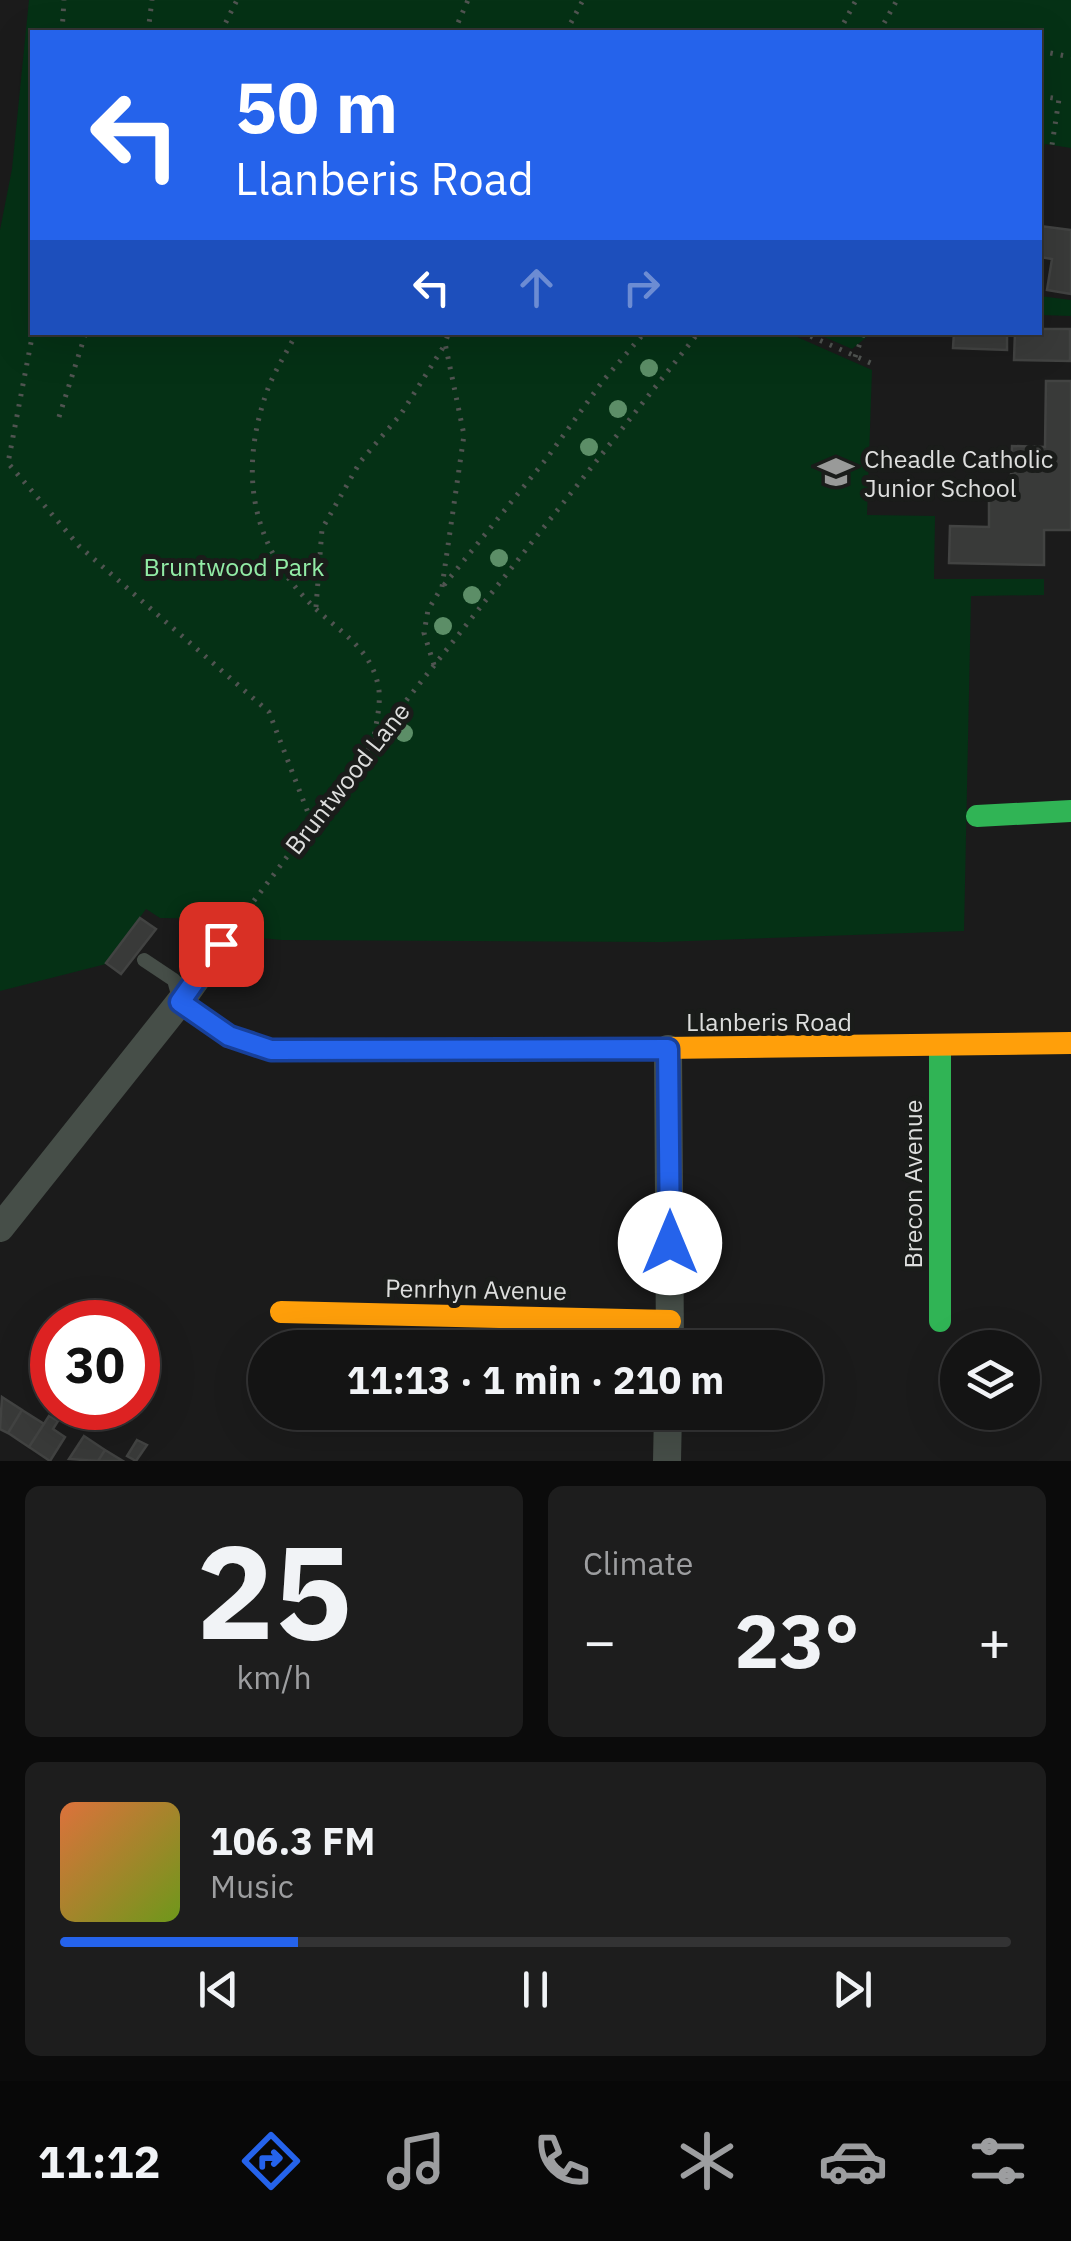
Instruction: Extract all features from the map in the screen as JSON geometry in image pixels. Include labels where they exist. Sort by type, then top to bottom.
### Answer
[{"type":"street","points":[[977,816],[1071,811]]},
{"type":"street","points":[[0,1228],[180,1002],[221,944]]},
{"type":"street","name":"Llanberis Road","points":[[180,1002],[229,1036],[271,1050],[1071,1044]]},
{"type":"street","name":"Brecon Avenue","points":[[940,1047],[940,1321]]},
{"type":"street","points":[[668,1049],[670,1330]]},
{"type":"street","name":"Penrhyn Avenue","points":[[281,1312],[599,1330]]},
{"type":"street","points":[[667,1461],[668,1430]]},
{"type":"lane","points":[[144,960],[174,980],[180,1002]]},
{"type":"path","points":[[62,30],[64,0]]},
{"type":"path","points":[[148,30],[152,0]]},
{"type":"path","points":[[222,30],[237,0]]},
{"type":"path","points":[[455,30],[468,0]]},
{"type":"path","points":[[567,30],[583,0]]},
{"type":"path","points":[[840,30],[856,0]]},
{"type":"path","points":[[880,30],[897,0]]},
{"type":"path","points":[[1042,51],[1071,57]]},
{"type":"path","points":[[1042,96],[1059,100],[1052,145]]},
{"type":"path","points":[[32,335],[8,463],[80,546],[268,712],[312,823]]},
{"type":"path","points":[[60,417],[85,335]]},
{"type":"path","points":[[295,335],[267,390],[252,442],[251,489],[259,522],[278,562],[316,608],[364,652],[379,687],[374,741]]},
{"type":"path","points":[[316,608],[322,528],[360,462],[401,414],[448,335]]},
{"type":"path","points":[[434,666],[424,633],[428,610],[442,587],[642,335]]},
{"type":"path","name":"Bruntwood Lane","points":[[221,944],[374,741],[698,335]]},
{"type":"path","points":[[808,335],[873,364]]},
{"type":"path","points":[[856,356],[863,335]]},
{"type":"path","points":[[442,587],[464,435],[445,343]]},
{"type":"green space","name":"Bruntwood Park","points":[[29,0],[1071,0],[1071,148],[1045,144],[1042,163],[1042,30],[30,30],[30,335],[793,335],[872,370],[867,515],[935,516],[934,579],[1044,579],[1044,595],[971,596],[964,931],[662,942],[282,940],[249,937],[223,919],[160,918],[146,909],[106,964],[0,991],[0,230],[12,169]]},
{"type":"green space","points":[[1042,296],[1071,300],[1071,316],[1042,315]]},
{"type":"green space","points":[[820,335],[872,335],[852,349]]},
{"type":"building","points":[[1042,226],[1071,230],[1071,294],[1047,290],[1052,259],[1042,257]]},
{"type":"building","points":[[1042,329],[1070,329],[1070,361],[1014,360],[1015,335],[1042,335]]},
{"type":"building","points":[[954,335],[1007,335],[1007,350],[953,348]]},
{"type":"building","points":[[1046,381],[1071,381],[1071,530],[1044,530],[1044,565],[949,563],[950,526],[989,527],[989,485],[1016,486],[1016,475],[1011,475],[1012,446],[1045,447]]},
{"type":"building","points":[[140,918],[156,929],[121,974],[106,963]]},
{"type":"building","points":[[2,1397],[22,1410],[8,1433],[0,1429]]},
{"type":"building","points":[[22,1410],[30,1415],[30,1430],[40,1430],[29,1447],[8,1433]]},
{"type":"building","points":[[40,1430],[54,1430],[65,1437],[50,1461],[29,1447]]},
{"type":"building","points":[[84,1436],[105,1450],[98,1461],[69,1459]]},
{"type":"building","points":[[137,1440],[147,1445],[136,1461],[127,1456]]},
{"type":"building","points":[[105,1450],[123,1461],[98,1461]]},
{"type":"traffic: fast","points":[[977,816],[1071,811]]},
{"type":"traffic: fast","points":[[940,1047],[940,1321]]},
{"type":"traffic: slow","points":[[583,1049],[1071,1043]]},
{"type":"traffic: slow","points":[[281,1312],[670,1321]]},
{"type":"traffic: jam","points":[[180,1002],[229,1037],[271,1050],[583,1049]]},
{"type":"place","name":"Cheadle Catholic Junior School","points":[[836,472]]},
{"type":"route","points":[[221,944],[180,1002],[229,1036],[271,1050],[668,1049],[670,1243]]}]
